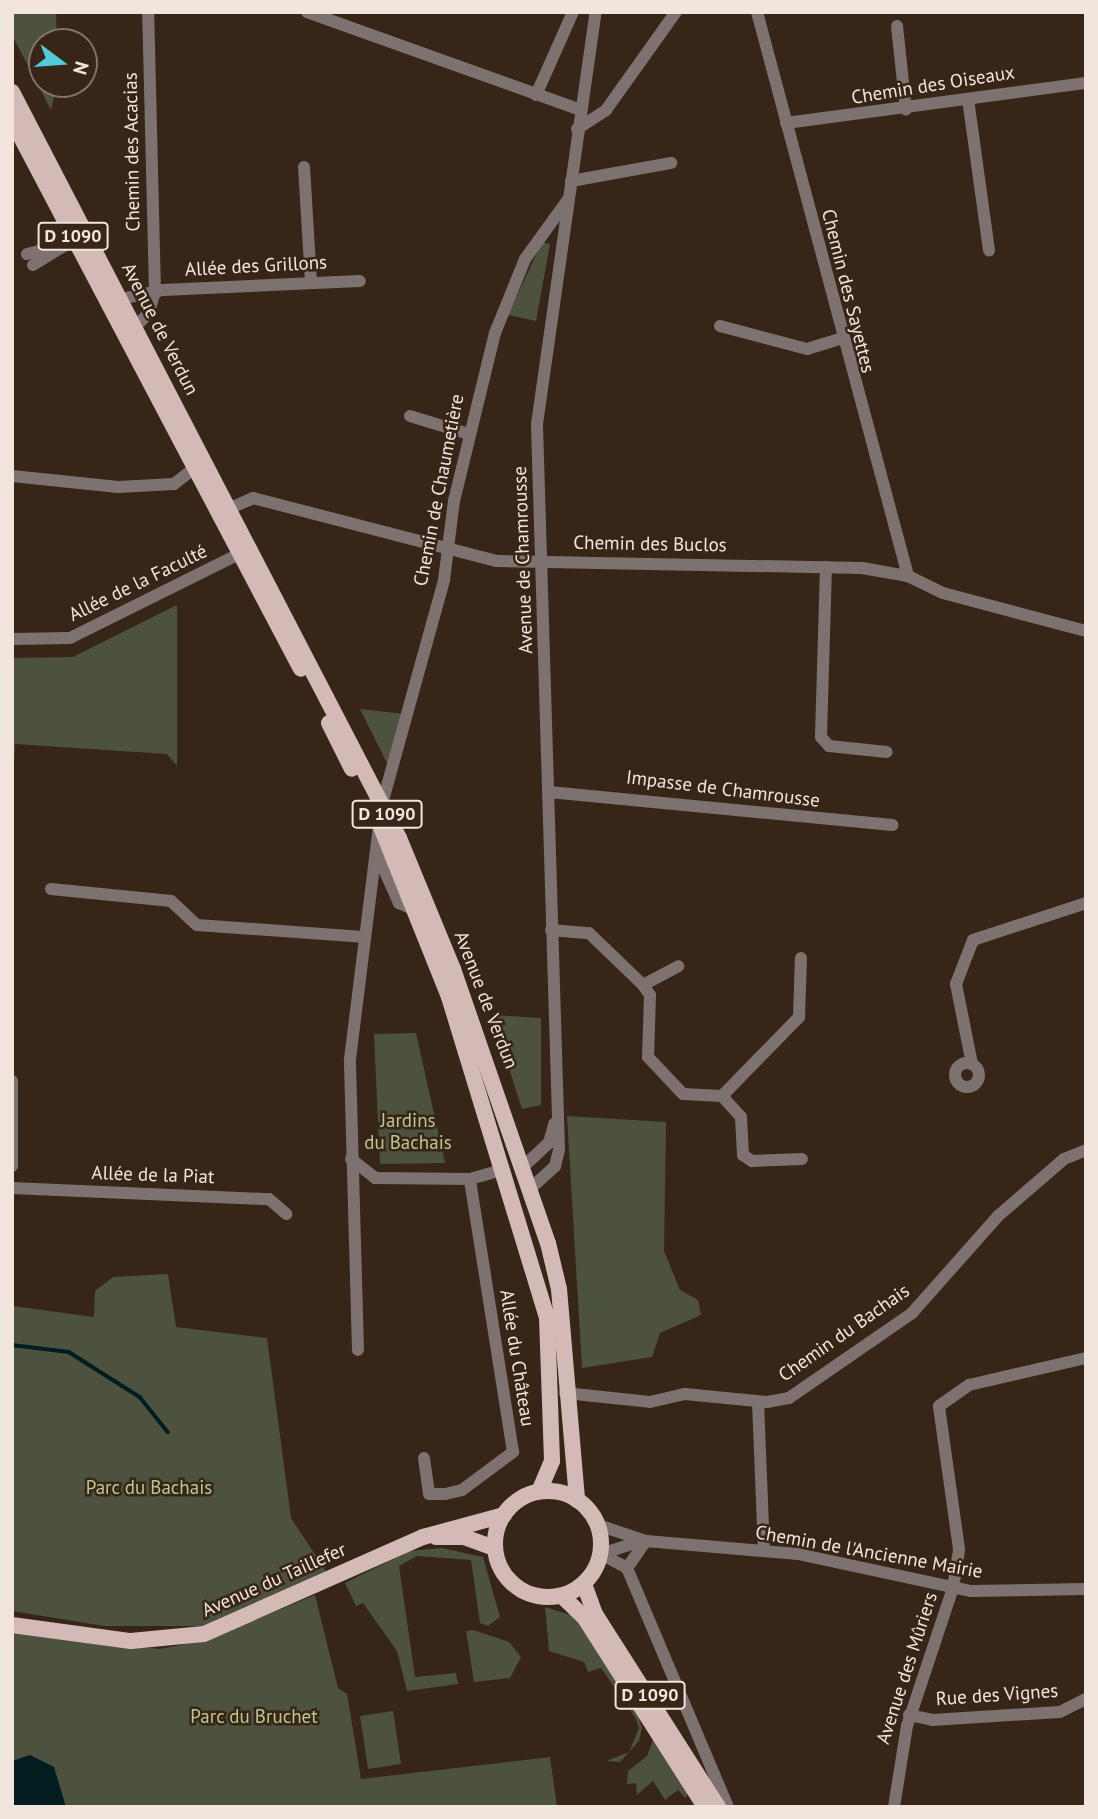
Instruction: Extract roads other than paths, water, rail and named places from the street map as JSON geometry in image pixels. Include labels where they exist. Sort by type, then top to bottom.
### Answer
[{"type":"main road","name":"Avenue de Verdun","points":[[12,92],[74,239],[121,299],[131,332],[193,468],[223,511]]},
{"type":"main road","name":"Avenue de Verdun","points":[[12,120],[74,239],[131,332],[244,551],[382,804],[453,968],[525,1165],[559,1289],[565,1393],[577,1500]]},
{"type":"main road","name":"Avenue de Verdun","points":[[244,551],[380,823],[419,912],[547,1317],[552,1461],[539,1491]]},
{"type":"main road","points":[[503,1178],[525,1165]]},
{"type":"main road","points":[[503,1178],[532,1187]]},
{"type":"main road","points":[[539,1491],[577,1500],[598,1525],[601,1554],[584,1584],[562,1596],[517,1588],[504,1575],[495,1548],[504,1515],[539,1491]]},
{"type":"main road","name":"Avenue du Taillefer","points":[[12,1625],[131,1641],[204,1634],[423,1537],[504,1515]]},
{"type":"main road","name":"Avenue du Taillefer","points":[[423,1537],[464,1537],[495,1548]]},
{"type":"main road","name":"D 1090","points":[[584,1584],[595,1614],[718,1807]]},
{"type":"main road","name":"D 1090","points":[[562,1596],[584,1617],[705,1807]]},
{"type":"street","name":"Chemin des Acacias","points":[[148,12],[156,292]]},
{"type":"street","points":[[307,12],[323,14],[580,110]]},
{"type":"street","points":[[536,95],[573,12]]},
{"type":"street","name":"Avenue de Chamrousse","points":[[532,1187],[555,1166],[557,1111],[539,401],[596,12]]},
{"type":"street","points":[[577,129],[606,110],[676,12]]},
{"type":"street","name":"Chemin des Sayettes","points":[[757,12],[840,339],[908,576]]},
{"type":"street","points":[[897,26],[906,110]]},
{"type":"street","name":"Chemin des Oiseaux","points":[[786,123],[906,110],[1086,83]]},
{"type":"street","points":[[968,99],[989,251]]},
{"type":"street","points":[[571,181],[671,163]]},
{"type":"street","points":[[304,167],[312,283]]},
{"type":"street","name":"Chemin de Chaumetière","points":[[382,804],[447,548],[469,435],[510,293],[543,227],[569,198]]},
{"type":"street","points":[[30,260],[74,239]]},
{"type":"street","name":"Allée des Grillons","points":[[121,299],[156,292],[359,281]]},
{"type":"street","points":[[131,332],[156,292]]},
{"type":"street","points":[[720,326],[807,349],[840,339]]},
{"type":"street","points":[[410,416],[469,435]]},
{"type":"street","points":[[12,476],[118,487],[174,484],[193,468]]},
{"type":"street","name":"Chemin des Buclos","points":[[223,511],[249,499],[497,561],[826,567],[908,576],[943,593],[1086,631]]},
{"type":"street","name":"Allée de la Faculté","points":[[12,639],[71,638],[244,551]]},
{"type":"street","points":[[826,567],[821,737],[829,746],[887,752]]},
{"type":"street","name":"Impasse de Chamrousse","points":[[549,792],[892,825]]},
{"type":"street","points":[[358,1350],[350,1059],[363,937],[380,823]]},
{"type":"street","points":[[377,854],[399,903],[419,912]]},
{"type":"street","points":[[51,889],[172,901],[197,925],[363,937]]},
{"type":"street","points":[[972,1064],[956,984],[973,940],[1086,903]]},
{"type":"street","points":[[551,930],[589,933],[643,985],[650,995],[648,1057],[684,1094],[722,1096],[741,1117],[743,1155],[752,1161],[802,1159]]},
{"type":"street","points":[[722,1096],[799,1017],[801,958]]},
{"type":"street","points":[[643,985],[678,966]]},
{"type":"street","points":[[12,1081],[12,1166]]},
{"type":"street","name":"Avenue de Chamrousse","points":[[525,1165],[549,1143],[557,1111]]},
{"type":"street","name":"Chemin du Bachais","points":[[565,1393],[650,1402],[685,1394],[758,1402],[789,1398],[912,1313],[998,1216],[1064,1159],[1086,1150]]},
{"type":"street","points":[[351,1159],[375,1178],[503,1178]]},
{"type":"street","name":"Allée du Château","points":[[425,1458],[429,1494],[445,1494],[462,1490],[513,1452],[474,1179]]},
{"type":"street","name":"Allée de la Piat","points":[[12,1188],[269,1199],[286,1214]]},
{"type":"street","name":"Avenue des Mûriers","points":[[894,1807],[909,1716],[953,1588],[959,1549],[955,1490],[939,1406],[969,1385],[1086,1358]]},
{"type":"street","points":[[758,1402],[764,1550]]},
{"type":"street","name":"Chemin de l'Ancienne Mairie","points":[[598,1525],[646,1541],[764,1550],[953,1588],[1033,1594],[1086,1589]]},
{"type":"street","points":[[627,1568],[646,1541]]},
{"type":"street","name":"Chemin de l'Ancienne Mairie","points":[[601,1554],[646,1541]]},
{"type":"street","points":[[601,1554],[627,1568],[728,1807]]},
{"type":"street","name":"Rue des Vignes","points":[[909,1716],[932,1720],[1060,1712],[1086,1699]]},
{"type":"water","points":[[30,1755],[54,1767],[66,1807],[12,1807],[12,1761]]},
{"type":"waterway","points":[[12,1345],[69,1352],[140,1397],[168,1432]]},
{"type":"park label","name":"Jardins du Bachais","points":[[408,1132]]},
{"type":"park label","name":"Parc du Bachais","points":[[149,1488]]},
{"type":"park label","name":"Parc du Bruchet","points":[[254,1717]]}]
